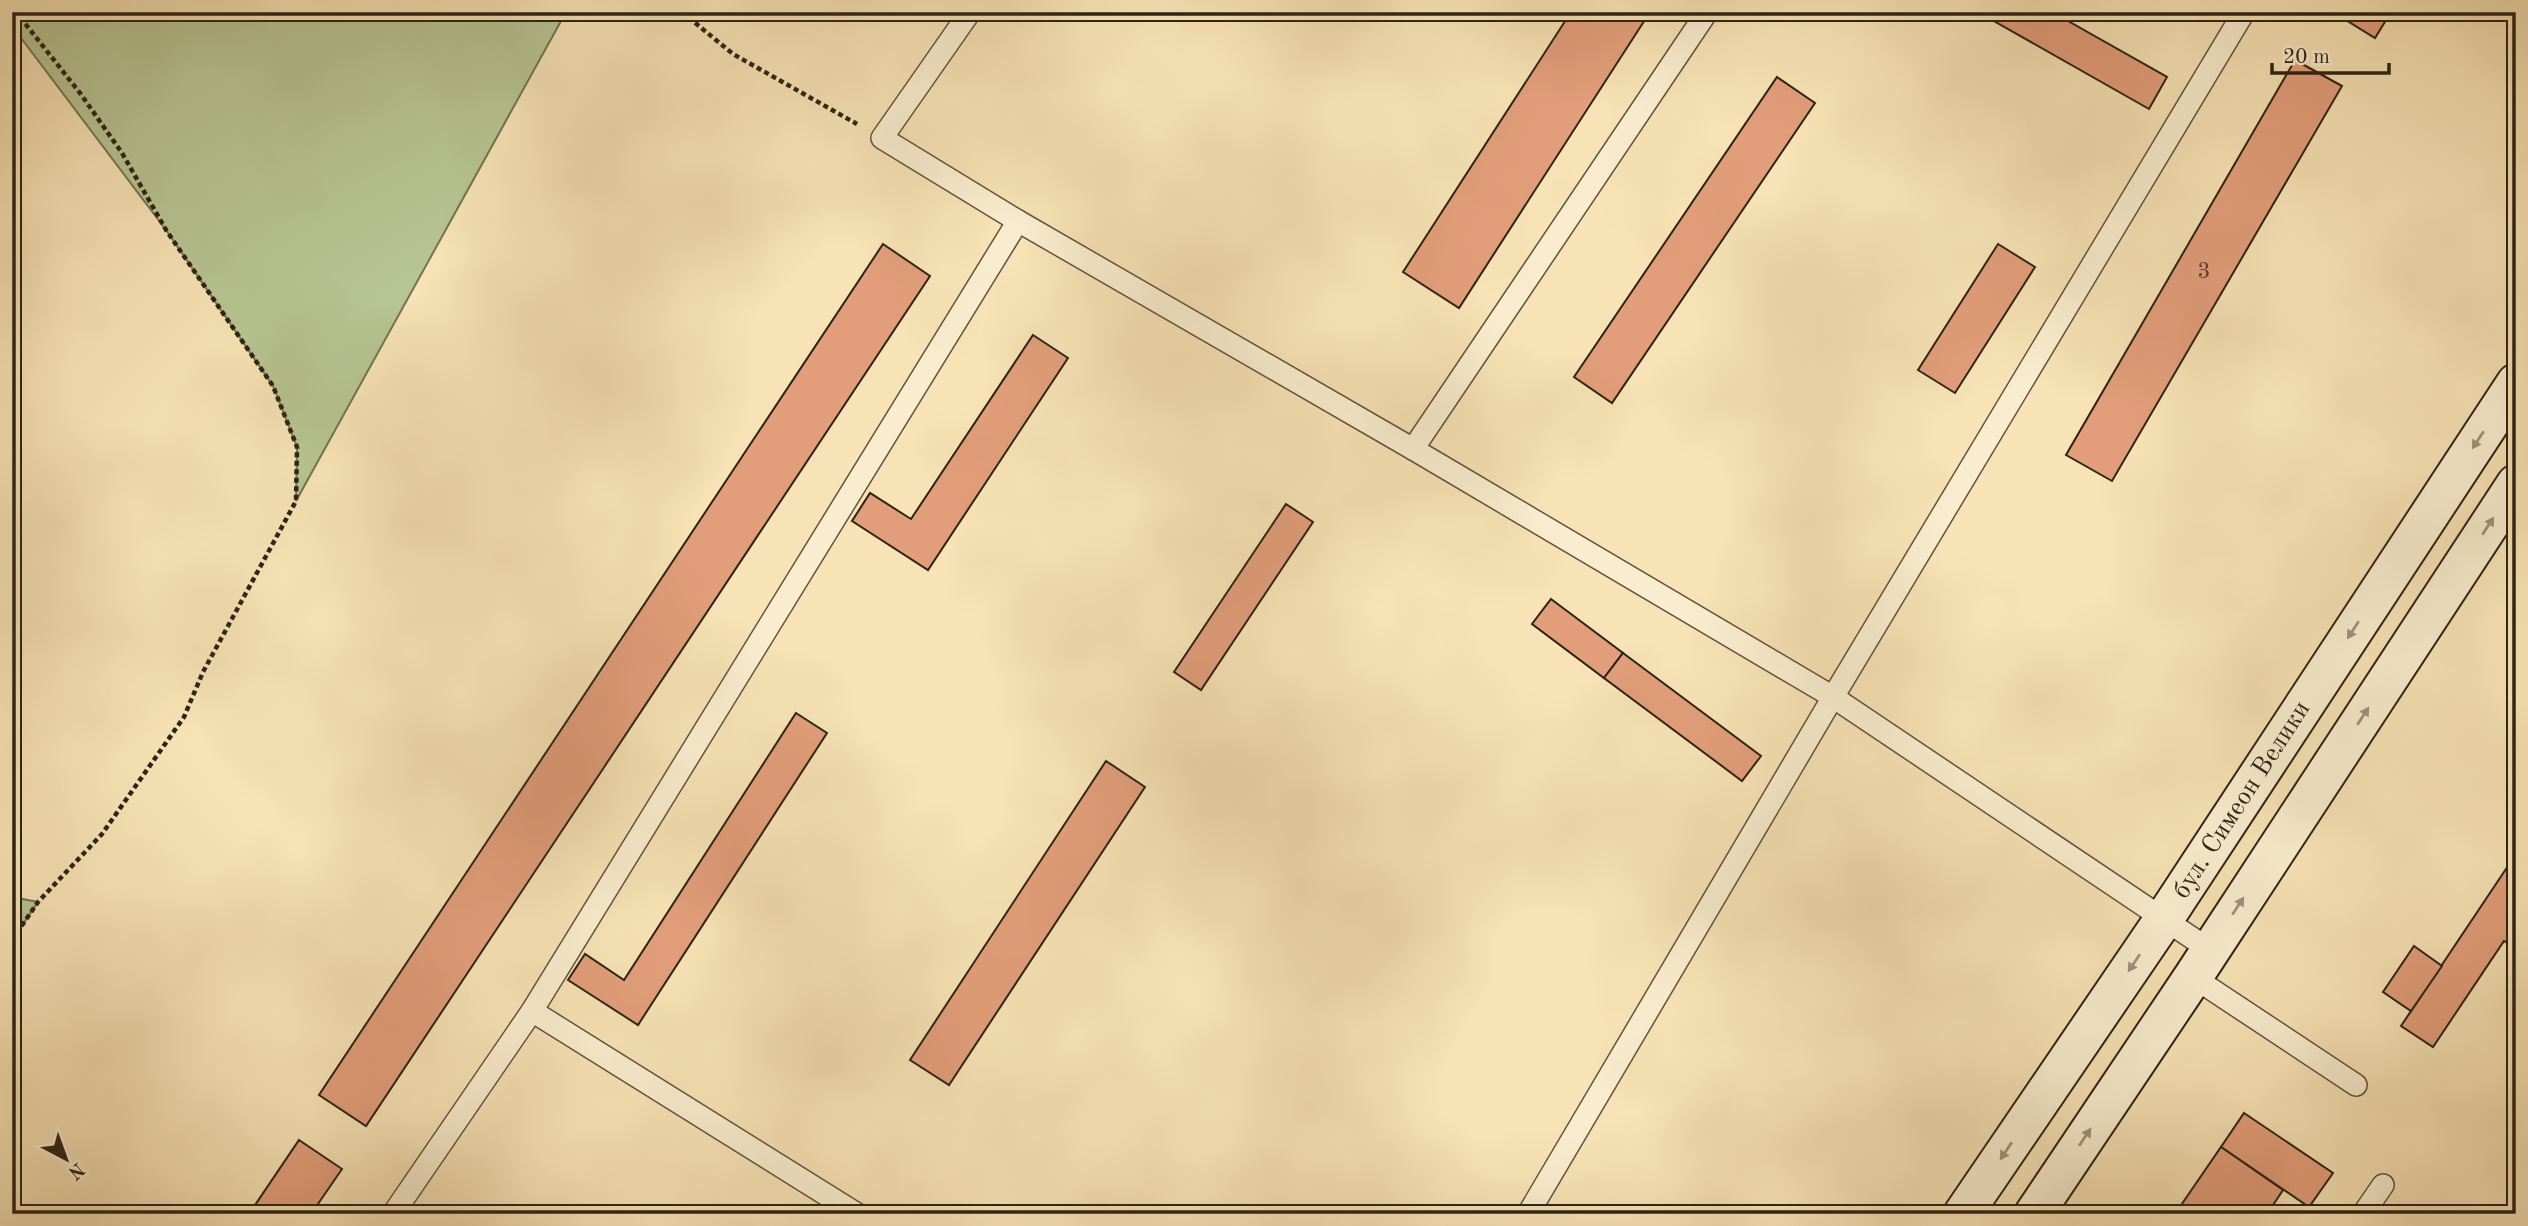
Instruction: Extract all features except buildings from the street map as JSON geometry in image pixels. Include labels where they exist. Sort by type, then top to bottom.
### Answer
[{"type":"main road","name":"бул. Симеон Велики","points":[[1963,1214],[2164,919],[2516,383]]},
{"type":"main road","name":"бул. Симеон Велики","points":[[2034,1214],[2516,484]]},
{"type":"lane","points":[[970,12],[882,138],[1833,698],[2164,919],[2201,963],[2356,1085]]},
{"type":"lane","points":[[1412,449],[1707,12]]},
{"type":"lane","points":[[1528,1214],[2244,12]]},
{"type":"lane","points":[[393,1214],[531,1011],[1018,220]]},
{"type":"lane","points":[[531,1011],[857,1214]]},
{"type":"lane","points":[[2363,1214],[2383,1185]]},
{"type":"path","points":[[12,940],[38,902],[102,834],[184,717],[203,672],[296,502],[298,447],[274,386],[166,230],[122,153],[80,93],[16,12]]},
{"type":"path","points":[[682,12],[733,54],[882,138]]},
{"type":"green space","points":[[12,12],[566,12],[296,501],[297,447],[273,386],[166,230],[12,26]]},
{"type":"green space","points":[[12,897],[38,902],[12,940]]}]
